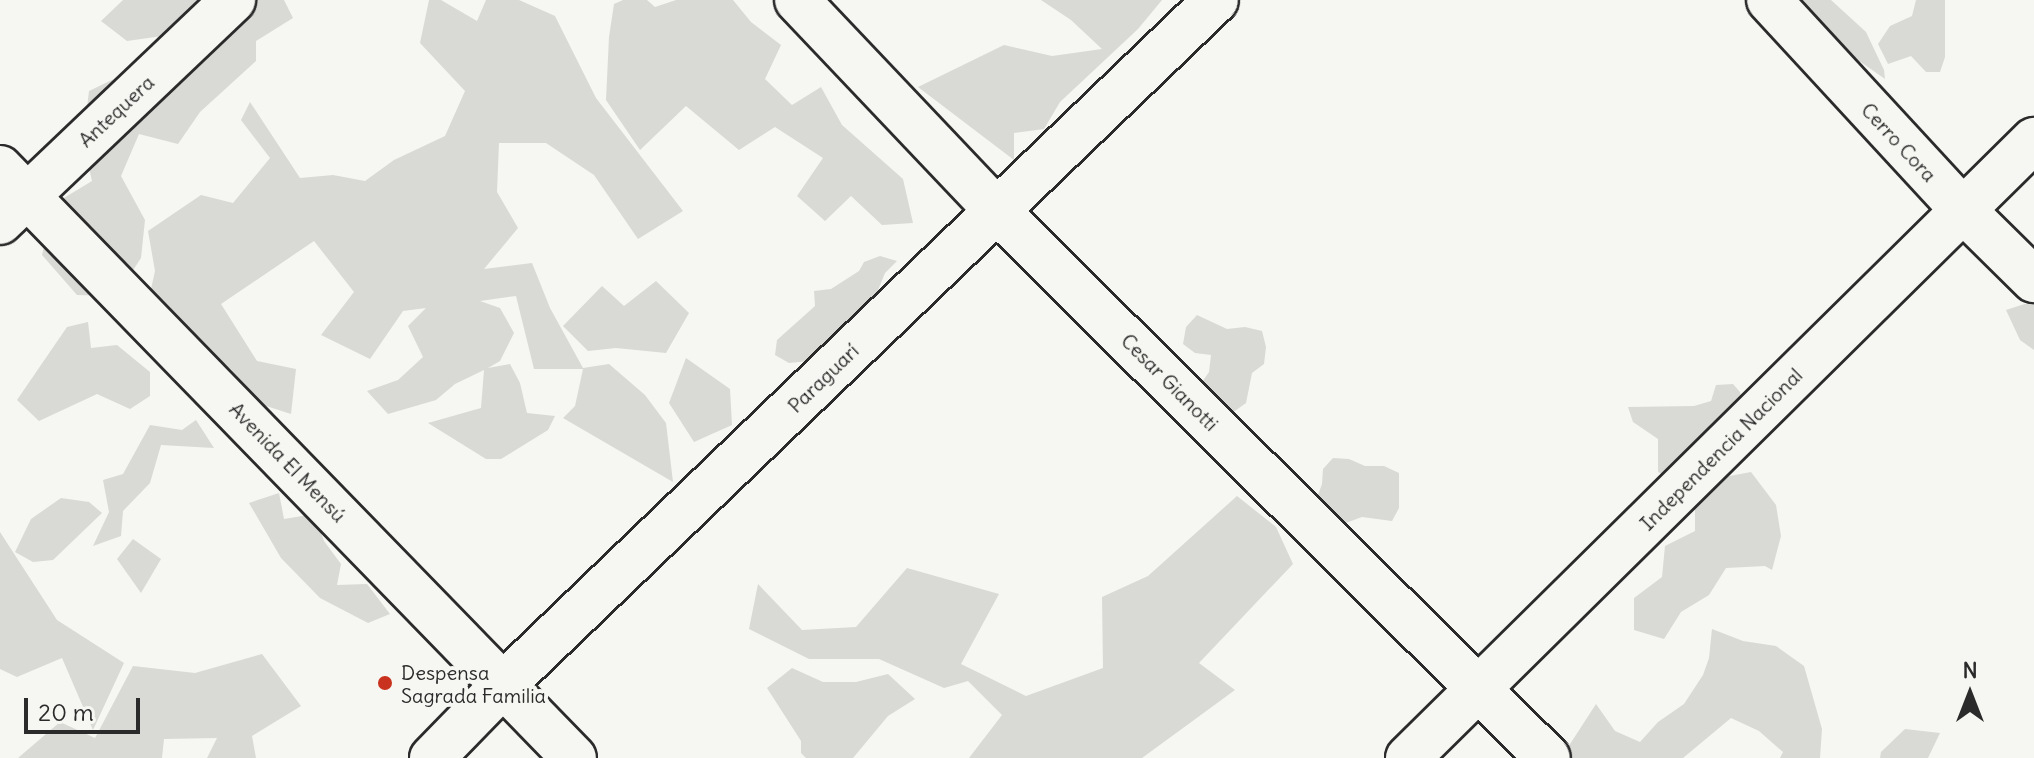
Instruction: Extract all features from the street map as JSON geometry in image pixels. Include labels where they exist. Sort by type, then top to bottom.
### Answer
[{"type":"street","name":"Antequera","points":[[9,195],[233,0]]},
{"type":"street","name":"Cesar Gianotti","points":[[797,0],[997,211],[1548,758]]},
{"type":"street","name":"Paraguarí","points":[[432,758],[504,684],[1216,0]]},
{"type":"street","name":"Cerro Cora","points":[[1769,0],[1963,210],[2034,280]]},
{"type":"street","name":"Independencia Nacional","points":[[1408,758],[2034,140]]},
{"type":"street","name":"Avenida El Mensú","points":[[9,195],[504,684],[574,758]]},
{"type":"shaded area","points":[[123,0],[284,0],[293,18],[256,41],[256,61],[200,112],[178,144],[139,134],[121,176],[145,220],[141,258],[116,296],[77,295],[42,255],[54,204],[92,181],[83,142],[89,91],[143,65],[188,13],[162,36],[127,41],[101,21]]},
{"type":"shaded area","points":[[429,0],[441,0],[477,21],[486,0],[519,0],[555,16],[596,98],[683,211],[638,239],[594,175],[546,143],[499,143],[497,192],[518,228],[484,269],[532,263],[550,308],[583,368],[609,364],[645,395],[666,423],[673,482],[563,418],[575,406],[583,369],[534,369],[516,296],[480,301],[500,308],[514,333],[500,361],[488,368],[510,364],[520,383],[527,413],[555,416],[548,430],[501,459],[486,459],[428,423],[481,408],[484,370],[455,384],[436,400],[388,414],[367,391],[398,380],[423,357],[408,326],[426,308],[403,311],[370,359],[321,335],[354,292],[314,241],[221,304],[257,361],[296,369],[291,414],[257,403],[231,369],[173,344],[145,316],[155,271],[148,231],[201,195],[233,203],[270,158],[241,120],[250,102],[300,178],[333,175],[365,181],[394,160],[445,136],[465,91],[420,43]]},
{"type":"shaded area","points":[[623,0],[647,0],[655,7],[676,0],[733,0],[751,22],[781,45],[765,79],[792,105],[821,87],[842,125],[903,179],[913,223],[882,225],[851,196],[825,221],[797,196],[823,158],[775,127],[739,150],[686,106],[640,150],[606,100],[614,4]]},
{"type":"shaded area","points":[[1041,0],[1162,0],[1138,29],[1060,102],[1044,129],[1014,133],[1014,160],[918,87],[1004,45],[1052,56],[1102,49],[1071,20]]},
{"type":"shaded area","points":[[1784,0],[1831,0],[1866,32],[1884,70],[1885,79],[1794,15]]},
{"type":"shaded area","points":[[1916,0],[1945,0],[1945,57],[1940,72],[1926,72],[1911,56],[1888,64],[1878,44],[1890,26],[1912,16]]},
{"type":"shaded area","points":[[880,256],[897,261],[885,273],[872,305],[819,360],[789,363],[775,355],[777,340],[815,306],[814,291],[831,289],[859,271],[864,262]]},
{"type":"shaded area","points":[[656,281],[689,313],[666,353],[616,348],[588,351],[563,326],[602,286],[624,306]]},
{"type":"shaded area","points":[[2034,301],[2034,350],[2020,340],[2006,310]]},
{"type":"shaded area","points":[[1197,315],[1227,329],[1245,327],[1262,331],[1266,347],[1264,364],[1252,373],[1246,403],[1232,413],[1200,385],[1209,372],[1211,355],[1195,353],[1183,344],[1186,327]]},
{"type":"shaded area","points":[[88,322],[91,348],[117,345],[150,372],[150,396],[130,409],[97,394],[39,421],[17,400],[67,327]]},
{"type":"shaded area","points":[[686,358],[730,389],[732,425],[694,442],[669,403]]},
{"type":"shaded area","points":[[1733,384],[1740,392],[1743,407],[1672,479],[1658,472],[1658,439],[1633,422],[1628,407],[1694,406],[1711,401],[1716,385]]},
{"type":"shaded area","points":[[196,420],[214,448],[161,445],[150,483],[123,511],[121,536],[93,546],[109,512],[103,480],[123,474],[150,425],[182,430]]},
{"type":"shaded area","points":[[1333,458],[1349,459],[1365,466],[1384,466],[1399,473],[1399,508],[1392,521],[1362,517],[1332,528],[1316,500],[1323,469]]},
{"type":"shaded area","points":[[1751,472],[1776,505],[1781,536],[1772,570],[1765,566],[1726,568],[1709,595],[1681,612],[1664,639],[1634,630],[1634,598],[1662,577],[1665,546],[1695,531],[1695,500],[1719,478]]},
{"type":"shaded area","points":[[279,493],[284,519],[314,514],[324,541],[341,564],[337,585],[367,584],[390,614],[368,623],[320,598],[281,558],[249,503]]},
{"type":"shaded area","points":[[1237,496],[1276,527],[1293,564],[1199,663],[1235,690],[1142,758],[969,758],[1002,715],[968,681],[944,688],[879,659],[809,659],[749,629],[758,584],[802,630],[856,627],[907,568],[999,594],[961,664],[1026,696],[1103,668],[1102,597],[1148,576]]},
{"type":"shaded area","points":[[61,498],[89,502],[102,513],[53,560],[33,562],[15,552],[31,519]]},
{"type":"shaded area","points":[[0,532],[57,620],[124,663],[93,730],[62,658],[17,677],[0,669]]},
{"type":"shaded area","points":[[133,539],[161,559],[141,593],[117,559]]},
{"type":"shaded area","points":[[1712,629],[1743,641],[1776,646],[1804,666],[1822,729],[1820,758],[1780,758],[1783,752],[1759,731],[1731,718],[1683,758],[1561,758],[1596,704],[1615,731],[1640,742],[1658,722],[1684,704],[1703,675],[1709,658]]},
{"type":"shaded area","points":[[262,654],[301,706],[252,736],[256,758],[207,758],[217,738],[164,739],[162,758],[18,758],[60,722],[95,738],[133,666],[195,673]]},
{"type":"shaded area","points":[[792,668],[823,682],[856,682],[888,674],[915,699],[888,716],[853,758],[806,758],[801,753],[801,741],[767,688]]},
{"type":"shaded area","points":[[1905,729],[1940,733],[1928,758],[1880,758],[1881,752]]},
{"type":"place","name":"Despensa Sagrada Familia","points":[[385,683]]}]
